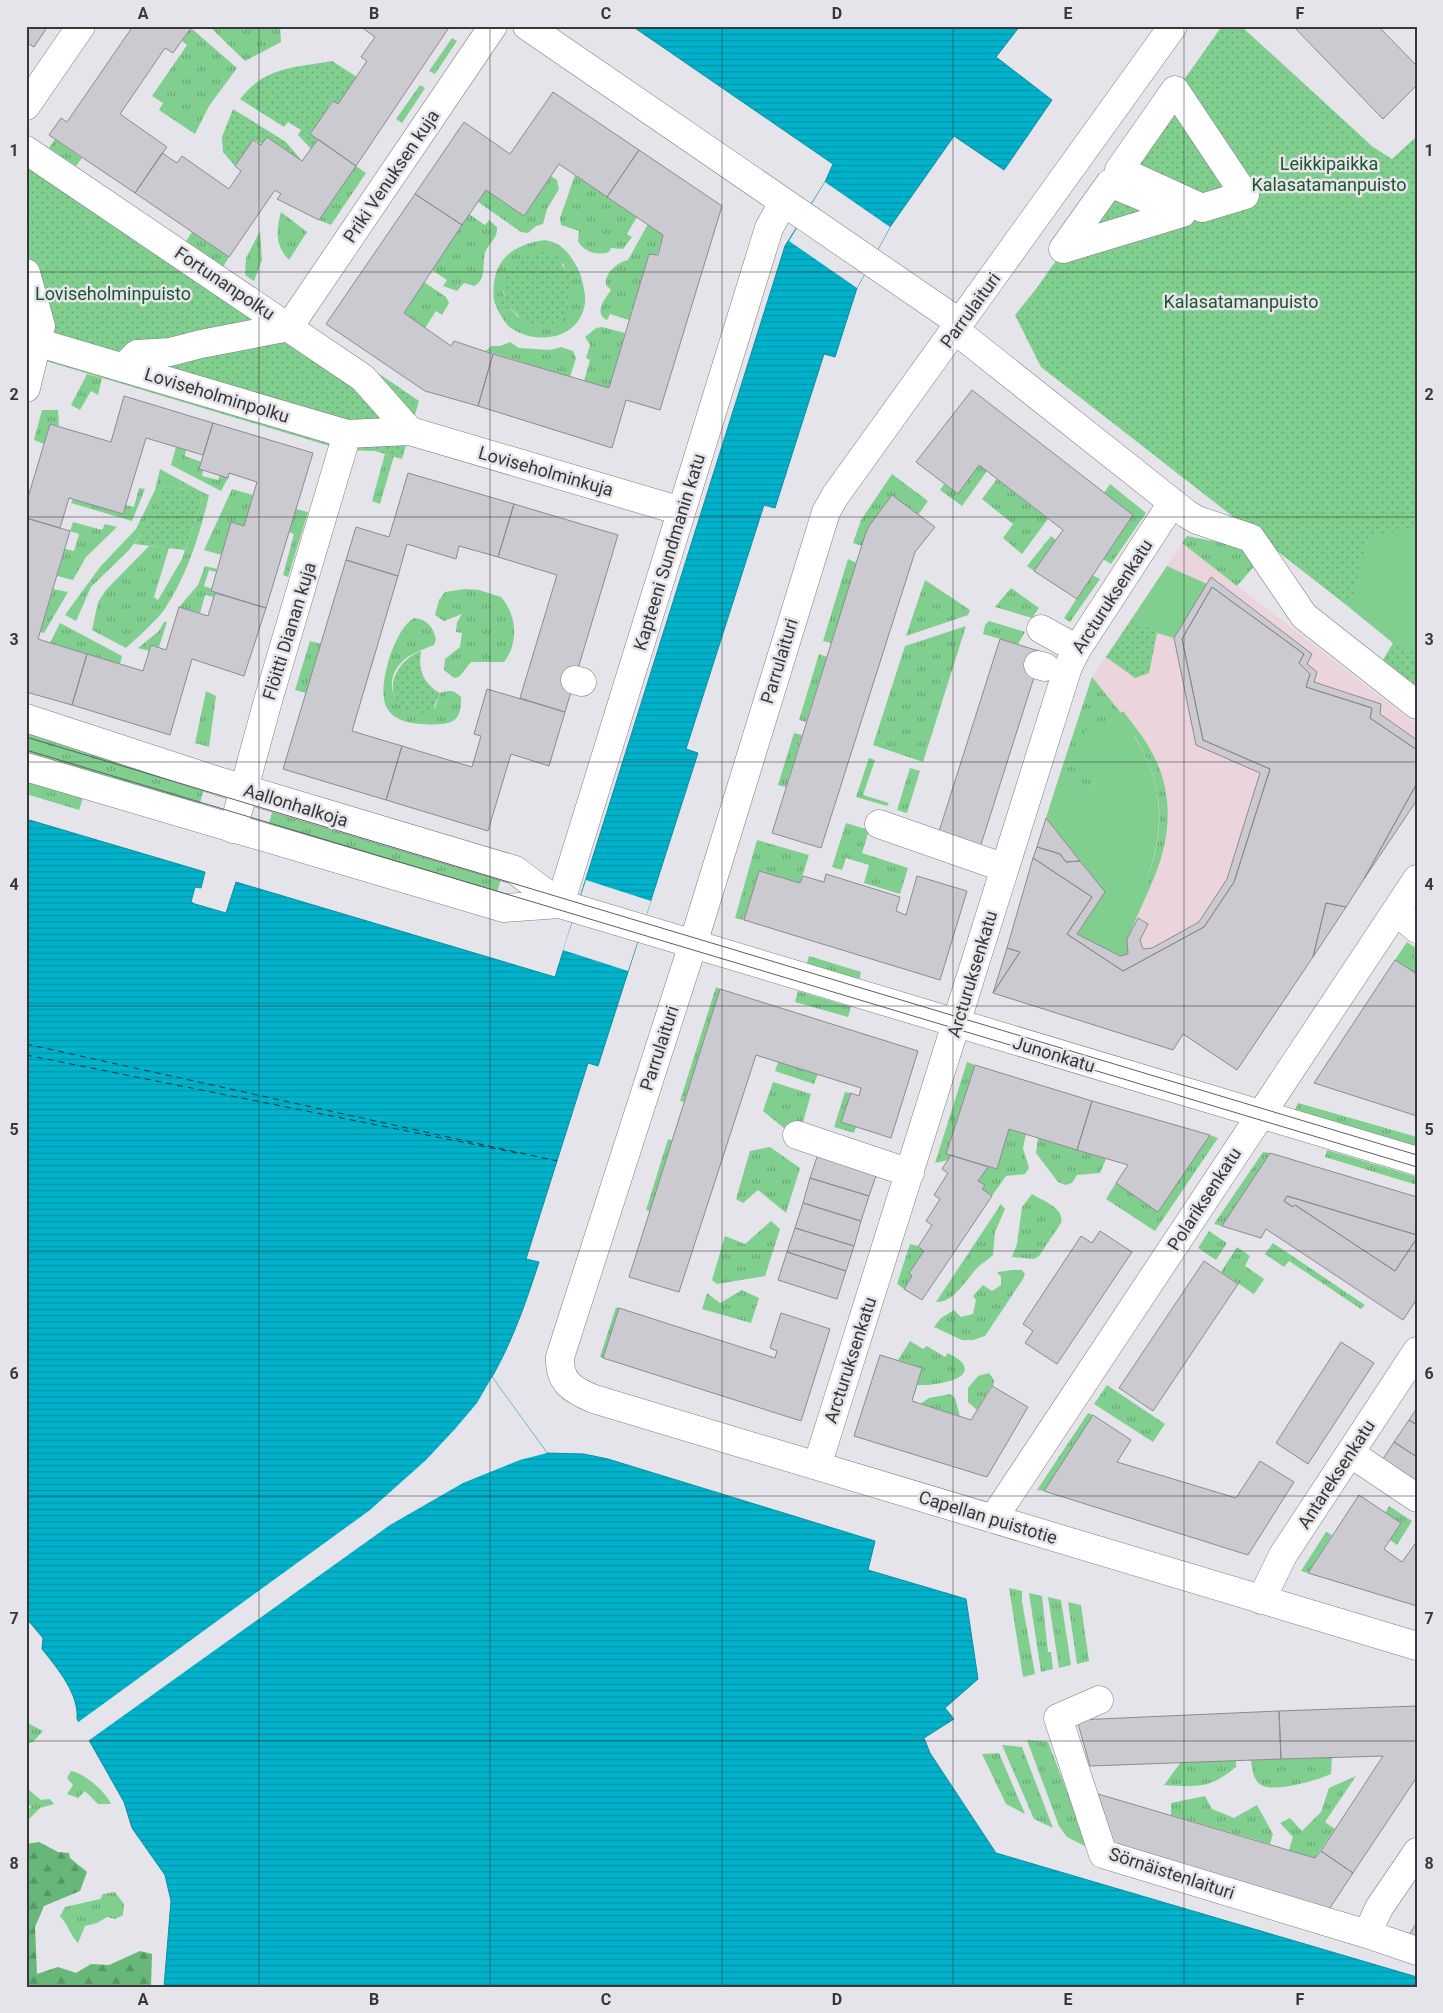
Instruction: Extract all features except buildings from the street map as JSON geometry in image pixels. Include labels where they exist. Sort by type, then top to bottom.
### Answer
[{"type":"street","points":[[26,106],[81,26]]},
{"type":"street","name":"Priki Venuksen kuja","points":[[295,318],[493,26]]},
{"type":"street","points":[[527,26],[871,262],[957,327],[1172,503],[1197,520],[1251,538],[1304,616],[1417,704]]},
{"type":"street","name":"Parrulaituri","points":[[565,1380],[560,1369],[560,1357],[693,944],[826,512],[835,496],[1173,26]]},
{"type":"street","points":[[1175,90],[1245,195],[1202,208],[1118,170],[1175,90]]},
{"type":"street","name":"Fortunanpolku","points":[[26,150],[295,318],[363,378],[415,432]]},
{"type":"street","name":"Kapteeni Sundmanin katu","points":[[568,906],[681,512],[769,228],[794,210]]},
{"type":"street","points":[[26,273],[42,326],[33,341],[28,382]]},
{"type":"street","points":[[124,367],[137,354],[170,352],[295,318]]},
{"type":"street","name":"Loviseholminpolku","points":[[33,341],[124,367],[344,446],[415,432]]},
{"type":"street","name":"Loviseholminkuja","points":[[415,432],[681,512]]},
{"type":"street","name":"Flöitti Dianan kuja","points":[[233,829],[269,697],[344,446]]},
{"type":"street","name":"Arcturuksenkatu","points":[[817,1466],[1066,672],[1076,650],[1172,503]]},
{"type":"street","points":[[1041,629],[1076,650]]},
{"type":"street","name":"Aallonhalkoja","points":[[26,718],[244,790],[515,870],[568,906],[693,944]]},
{"type":"street","name":"Aallonhalkoja","points":[[26,767],[504,908],[568,906]]},
{"type":"street","points":[[878,824],[1005,868]]},
{"type":"street","name":"Polariksenkatu","points":[[994,1519],[1417,879]]},
{"type":"street","points":[[1396,911],[1417,929]]},
{"type":"street","name":"Junonkatu","points":[[693,944],[1417,1161]]},
{"type":"street","points":[[797,1135],[910,1173]]},
{"type":"street","name":"Antareksenkatu","points":[[1262,1600],[1283,1555],[1417,1351]]},
{"type":"street","name":"Capellan puistotie","points":[[565,1380],[571,1388],[594,1399],[1417,1646]]},
{"type":"street","points":[[1350,1453],[1417,1498]]},
{"type":"street","name":"Sörnäistenlaituri","points":[[1099,1700],[1058,1718],[1103,1854],[1367,1934],[1417,1952]]},
{"type":"street","points":[[1367,1934],[1379,1908],[1417,1852]]},
{"type":"shaded area","points":[[1182,543],[1417,725],[1417,800],[1237,1070],[1183,1034],[1173,1050],[993,993],[1046,818],[1092,677]]},
{"type":"green space","points":[[238,26],[243,30],[246,26],[280,26],[281,42],[245,61],[210,27]]},
{"type":"green space","name":"Kalasatamanpuisto","points":[[1222,26],[1241,26],[1373,147],[1392,159],[1417,136],[1417,686],[1383,660],[1393,643],[1381,632],[1041,367],[1015,315],[1036,289]]},
{"type":"green space","points":[[191,28],[237,68],[209,106],[195,134],[159,110],[163,103],[152,96],[187,45],[182,41]]},
{"type":"green space","points":[[452,38],[457,41],[435,74],[429,71]]},
{"type":"green space","points":[[332,61],[357,77],[338,104],[332,101],[311,134],[318,139],[311,149],[298,135],[301,130],[288,122],[284,127],[240,99],[250,88],[271,74],[293,67]]},
{"type":"green space","points":[[420,85],[425,88],[402,123],[396,119]]},
{"type":"green space","points":[[233,109],[286,142],[302,161],[254,140],[235,166],[223,152],[222,137]]},
{"type":"green space","name":"Loviseholminpuisto","points":[[26,133],[419,401],[402,459],[375,451],[343,450],[26,355]]},
{"type":"green space","points":[[55,139],[82,158],[76,166],[49,148]]},
{"type":"green space","points":[[356,166],[366,173],[331,225],[319,220]]},
{"type":"green space","points":[[575,175],[637,217],[627,234],[632,237],[623,249],[611,248],[609,252],[600,254],[591,252],[578,241],[579,231],[561,225],[560,218]]},
{"type":"green space","points":[[551,176],[557,180],[559,189],[547,209],[543,224],[536,226],[528,233],[521,232],[478,202],[486,190],[524,216]]},
{"type":"green space","points":[[281,212],[307,232],[289,260],[281,249],[278,238]]},
{"type":"green space","points":[[469,214],[485,225],[489,220],[497,227],[497,231],[485,253],[481,280],[474,286],[464,283],[457,291],[443,286],[447,280],[432,270]]},
{"type":"green space","points":[[648,224],[663,235],[657,255],[649,254],[629,320],[610,314],[607,320],[601,314],[601,310],[603,302],[611,290],[606,285],[607,277],[616,266],[628,260]]},
{"type":"green space","points":[[260,231],[262,260],[254,281],[245,275],[246,258]]},
{"type":"green space","points":[[192,232],[229,257],[223,267],[186,241]]},
{"type":"green space","points":[[545,240],[551,241],[564,249],[577,267],[566,271],[563,263],[503,291],[505,297],[494,301],[495,276],[504,258],[521,246]]},
{"type":"green space","points":[[546,251],[556,254],[566,271],[577,267],[581,276],[569,280],[569,304],[560,326],[546,327],[533,324],[510,308],[499,313],[494,301],[505,296],[503,286],[504,278],[508,271],[520,260]]},
{"type":"green space","points":[[581,276],[585,303],[581,315],[575,325],[556,336],[533,337],[522,334],[511,328],[499,313],[510,308],[518,317],[570,289],[568,280]]},
{"type":"green space","points":[[424,282],[446,297],[449,303],[442,315],[436,311],[425,328],[404,313]]},
{"type":"green space","points":[[602,327],[625,333],[609,388],[584,381],[590,360],[586,358],[590,345],[585,337],[596,328]]},
{"type":"green space","points":[[510,342],[519,348],[551,350],[561,347],[573,351],[576,358],[570,377],[486,351],[491,346],[501,346]]},
{"type":"green space","points":[[87,374],[102,378],[98,395],[91,391],[80,410],[71,405]]},
{"type":"green space","points":[[42,410],[58,410],[59,426],[50,424],[44,444],[34,440]]},
{"type":"green space","points":[[176,447],[186,450],[185,456],[201,462],[199,469],[203,471],[202,476],[218,480],[220,475],[228,478],[221,491],[171,465]]},
{"type":"green space","points":[[385,454],[394,456],[380,504],[372,501]]},
{"type":"green space","points":[[979,465],[987,471],[962,506],[940,490],[944,484],[958,494]]},
{"type":"green space","points":[[160,469],[189,485],[187,489],[162,487],[158,503],[147,526],[129,550],[91,587],[76,621],[65,615],[100,567],[136,529],[155,490]]},
{"type":"green space","points":[[892,474],[928,501],[918,515],[892,495],[869,526],[862,546],[853,543],[861,520]]},
{"type":"green space","points":[[997,479],[1048,519],[1022,554],[1003,538],[1013,524],[982,499]]},
{"type":"green space","points":[[1110,484],[1146,513],[1111,564],[1103,559],[1104,493]]},
{"type":"green space","points":[[189,485],[204,493],[185,550],[134,544],[151,517],[162,487],[187,489]]},
{"type":"green space","points":[[139,488],[145,489],[132,521],[71,503],[73,499],[123,514],[126,505],[134,507]]},
{"type":"green space","points":[[232,489],[253,495],[244,526],[232,522],[222,555],[204,550]]},
{"type":"green space","points":[[204,493],[209,495],[197,540],[186,569],[164,610],[126,648],[92,630],[98,602],[106,590],[149,546],[169,548],[154,597],[158,600],[182,559]]},
{"type":"green space","points":[[296,509],[308,512],[288,577],[283,575],[294,534],[289,532]]},
{"type":"green space","points":[[73,522],[102,530],[105,524],[117,527],[86,557],[73,580],[57,576],[65,549],[74,551],[79,534],[70,531]]},
{"type":"green space","points":[[1417,527],[1417,654],[1393,643],[1350,608],[1369,538]]},
{"type":"green space","points":[[1051,536],[1056,540],[1034,571],[1027,566]]},
{"type":"green space","points":[[1187,536],[1253,549],[1257,563],[1237,586],[1182,543]]},
{"type":"green space","points":[[848,559],[857,563],[831,643],[823,641]]},
{"type":"green space","points":[[205,566],[217,569],[216,572],[209,570],[204,586],[212,589],[211,591],[215,593],[213,597],[205,595],[200,613],[179,607],[198,585]]},
{"type":"green space","points":[[1167,566],[1207,584],[1174,638],[1157,633],[1133,617]]},
{"type":"green space","points":[[1092,575],[1100,579],[1070,622],[1064,618]]},
{"type":"green space","points":[[925,580],[970,610],[968,615],[906,636]]},
{"type":"green space","points":[[1011,588],[1039,608],[1032,618],[995,607]]},
{"type":"green space","points":[[53,589],[68,592],[44,633],[40,632]]},
{"type":"green space","points":[[465,589],[479,590],[501,597],[513,620],[514,638],[509,654],[504,662],[471,662],[459,677],[454,678],[444,670],[445,659],[460,647],[462,633],[456,632],[457,622],[462,614],[444,621],[435,615],[439,600],[445,592]]},
{"type":"green space","points":[[1133,617],[1157,633],[1149,673],[1135,678],[1106,657]]},
{"type":"green space","points":[[414,618],[429,624],[436,639],[434,645],[411,655],[400,664],[394,674],[393,693],[405,707],[413,711],[424,711],[435,708],[440,693],[454,692],[461,697],[458,716],[453,721],[434,725],[408,722],[397,718],[385,704],[383,695],[389,659],[405,626]]},
{"type":"green space","points":[[989,621],[1025,632],[1018,644],[983,634],[985,625]]},
{"type":"green space","points":[[164,622],[167,622],[159,647],[151,645],[149,651],[138,648],[159,631]]},
{"type":"green space","points":[[60,623],[122,656],[120,664],[50,643]]},
{"type":"green space","points":[[966,626],[923,762],[873,745],[905,646]]},
{"type":"green space","points":[[310,641],[321,644],[306,693],[295,690]]},
{"type":"green space","points":[[421,651],[420,664],[423,675],[429,685],[440,693],[432,712],[416,712],[404,708],[397,701],[393,691],[394,680],[399,669],[408,659]]},
{"type":"green space","points":[[819,654],[827,657],[806,722],[799,720]]},
{"type":"green space","points":[[1092,677],[1121,713],[1106,726],[1095,782],[1091,791],[1058,780]]},
{"type":"green space","points":[[206,691],[216,696],[209,747],[195,743]]},
{"type":"green space","points":[[1123,711],[1139,732],[1134,736],[1152,772],[1159,807],[1159,825],[1146,882],[1151,885],[1127,939],[1128,954],[1120,956],[1077,934],[1105,892],[1046,818],[1058,780],[1091,791],[1095,782],[1076,749],[1089,726],[1106,726]]},
{"type":"green space","points":[[26,731],[205,785],[198,810],[26,754]]},
{"type":"green space","points":[[1139,732],[1151,750],[1159,769],[1165,787],[1168,806],[1164,845],[1151,885],[1146,882],[1157,843],[1159,807],[1152,771],[1134,735]]},
{"type":"green space","points":[[794,733],[802,735],[786,787],[778,785]]},
{"type":"green space","points":[[869,758],[875,760],[863,795],[889,803],[887,806],[856,797]]},
{"type":"green space","points":[[910,768],[920,771],[907,813],[897,810]]},
{"type":"green space","points":[[26,775],[85,792],[79,810],[26,794]]},
{"type":"green space","points":[[274,806],[502,876],[495,899],[268,826]]},
{"type":"green space","points":[[846,823],[869,830],[862,853],[908,868],[900,894],[864,883],[869,865],[846,858],[842,870],[832,867]]},
{"type":"green space","points":[[757,840],[809,855],[800,883],[759,871],[744,920],[735,918]]},
{"type":"green space","points":[[1407,942],[1417,949],[1417,974],[1395,960]]},
{"type":"green space","points":[[809,956],[861,972],[859,982],[806,967]]},
{"type":"green space","points":[[716,987],[720,989],[684,1102],[680,1101]]},
{"type":"green space","points":[[798,991],[851,1007],[848,1017],[795,1002]]},
{"type":"green space","points":[[778,1062],[818,1074],[814,1084],[775,1071]]},
{"type":"green space","points":[[967,1062],[975,1065],[946,1154],[951,1155],[948,1160],[935,1163]]},
{"type":"green space","points":[[773,1082],[811,1094],[803,1122],[785,1129],[763,1111]]},
{"type":"green space","points":[[845,1092],[851,1093],[841,1122],[856,1127],[854,1133],[834,1127]]},
{"type":"green space","points":[[1298,1103],[1417,1137],[1417,1147],[1294,1112]]},
{"type":"green space","points":[[1009,1129],[1026,1134],[1023,1148],[1029,1168],[1025,1174],[1006,1176],[992,1196],[982,1189],[985,1185],[978,1181],[988,1167],[997,1169]]},
{"type":"green space","points":[[1210,1135],[1218,1138],[1155,1231],[1106,1199],[1116,1183],[1159,1211]]},
{"type":"green space","points":[[1038,1138],[1106,1159],[1100,1173],[1077,1175],[1072,1183],[1065,1185],[1058,1182],[1036,1153]]},
{"type":"green space","points":[[668,1139],[672,1140],[650,1211],[646,1210]]},
{"type":"green space","points":[[770,1147],[800,1168],[786,1213],[758,1190],[743,1203],[736,1199],[750,1151]]},
{"type":"green space","points":[[1327,1150],[1417,1177],[1417,1185],[1325,1157]]},
{"type":"green space","points":[[1263,1152],[1270,1153],[1222,1226],[1214,1224]]},
{"type":"green space","points":[[1032,1194],[1047,1202],[1060,1213],[1061,1223],[1039,1256],[1034,1259],[1012,1257],[1017,1244],[1022,1207]]},
{"type":"green space","points":[[1001,1204],[1005,1209],[995,1232],[993,1255],[975,1270],[955,1294],[943,1301],[936,1302]]},
{"type":"green space","points":[[771,1221],[780,1229],[765,1276],[717,1284],[712,1280],[725,1236],[745,1244]]},
{"type":"green space","points":[[1209,1231],[1227,1243],[1216,1260],[1198,1248]]},
{"type":"green space","points":[[1273,1243],[1365,1305],[1361,1309],[1289,1261],[1284,1267],[1265,1254]]},
{"type":"green space","points":[[910,1244],[918,1246],[924,1251],[909,1273],[912,1276],[904,1289],[897,1284]]},
{"type":"green space","points":[[1237,1247],[1250,1256],[1245,1266],[1264,1279],[1254,1294],[1221,1272]]},
{"type":"green space","points":[[1022,1270],[1025,1274],[1023,1279],[985,1336],[973,1340],[962,1340],[934,1327],[941,1318],[954,1310],[961,1317],[973,1314],[976,1300],[973,1296],[983,1285],[992,1291],[1001,1285],[1001,1277],[997,1272]]},
{"type":"green space","points":[[742,1290],[759,1298],[751,1323],[702,1309],[707,1293],[720,1303]]},
{"type":"green space","points":[[616,1307],[619,1308],[603,1358],[600,1357]]},
{"type":"green space","points":[[910,1341],[923,1349],[927,1346],[945,1357],[948,1353],[957,1358],[964,1366],[961,1376],[947,1382],[917,1385],[922,1368],[898,1360]]},
{"type":"green space","points":[[989,1373],[994,1380],[993,1387],[991,1386],[977,1410],[968,1402],[968,1388],[978,1376]]},
{"type":"green space","points":[[1107,1385],[1165,1424],[1153,1442],[1094,1404]]},
{"type":"green space","points":[[950,1394],[955,1398],[960,1416],[920,1404],[929,1398]]},
{"type":"green space","points":[[1088,1413],[1093,1415],[1044,1491],[1037,1490]]},
{"type":"green space","points":[[1389,1506],[1412,1521],[1397,1545],[1390,1540],[1400,1523],[1385,1513]]},
{"type":"green space","points":[[1326,1532],[1332,1535],[1308,1573],[1301,1571]]},
{"type":"green space","points":[[1009,1588],[1022,1591],[1022,1602],[1035,1674],[1023,1677]]},
{"type":"green space","points":[[1029,1593],[1042,1596],[1048,1652],[1051,1652],[1053,1669],[1041,1672]]},
{"type":"green space","points":[[1048,1597],[1061,1600],[1071,1665],[1059,1668]]},
{"type":"green space","points":[[1068,1602],[1081,1605],[1089,1661],[1077,1664]]},
{"type":"green space","points":[[26,1722],[43,1731],[33,1742],[26,1744]]},
{"type":"green space","points":[[1027,1740],[1048,1742],[1089,1848],[1067,1837],[1059,1826]]},
{"type":"green space","points":[[1002,1745],[1022,1747],[1053,1828],[1034,1819]]},
{"type":"green space","points":[[999,1753],[1025,1814],[1006,1804],[982,1754]]},
{"type":"green space","points":[[1332,1757],[1331,1774],[1307,1782],[1276,1788],[1258,1783],[1253,1774],[1251,1760]]},
{"type":"green space","points":[[1236,1760],[1236,1767],[1210,1783],[1194,1786],[1164,1785],[1181,1762]]},
{"type":"green space","points":[[71,1771],[82,1775],[94,1784],[111,1804],[98,1804],[85,1791],[78,1798],[67,1794],[73,1785],[67,1778]]},
{"type":"green space","points":[[1356,1776],[1325,1822],[1335,1829],[1315,1858],[1289,1850],[1293,1837],[1280,1823],[1290,1818],[1302,1831],[1321,1812],[1329,1788]]},
{"type":"green space","points":[[29,1790],[41,1800],[50,1799],[54,1804],[40,1808],[27,1821],[26,1813],[31,1807],[26,1802],[26,1792]]},
{"type":"green space","points":[[1205,1796],[1212,1809],[1234,1818],[1257,1805],[1273,1834],[1270,1844],[1171,1815],[1171,1803]]},
{"type":"green space","points":[[39,1842],[58,1852],[69,1853],[70,1858],[87,1872],[80,1891],[44,1906],[35,1927],[37,1974],[58,1967],[76,1973],[91,1964],[109,1965],[140,1951],[152,1954],[151,1987],[26,1987],[26,1844]]},
{"type":"green space","points":[[115,1892],[124,1904],[123,1915],[115,1919],[107,1917],[97,1923],[85,1926],[78,1943],[60,1916],[65,1907],[100,1899],[103,1894]]},
{"type":"water","points":[[632,26],[1020,26],[996,57],[1052,100],[1004,170],[954,136],[890,227],[857,288],[835,357],[824,354],[775,508],[764,505],[686,749],[698,753],[598,1066],[588,1063],[526,1259],[539,1262],[513,1335],[492,1377],[547,1453],[584,1454],[608,1459],[875,1541],[868,1570],[966,1599],[978,1679],[945,1708],[954,1719],[924,1738],[930,1753],[996,1853],[1417,1977],[1417,1987],[164,1987],[171,1901],[165,1875],[132,1828],[124,1802],[77,1719],[75,1700],[71,1691],[61,1673],[42,1649],[43,1638],[26,1618],[26,819],[205,872],[201,888],[195,887],[191,902],[195,904],[226,913],[236,882],[555,977],[785,246],[825,182],[833,164]]},
{"type":"pier","points":[[825,182],[890,227],[857,288],[789,241]]},
{"type":"pier","points":[[586,880],[651,901],[628,971],[563,950]]},
{"type":"pier","points":[[492,1377],[547,1453],[520,1460],[463,1483],[390,1525],[88,1741],[77,1723],[370,1510],[426,1460],[455,1429],[477,1403]]},
{"type":"ferry route","points":[[26,1044],[557,1161]]},
{"type":"ferry route","points":[[26,1055],[517,1153]]},
{"type":"tram line","points":[[26,737],[1417,1155]]},
{"type":"tram line","points":[[26,750],[1417,1167]]},
{"type":"park label","name":"Leikkipaikka Kalasatamanpuisto","points":[[1329,173]]}]
